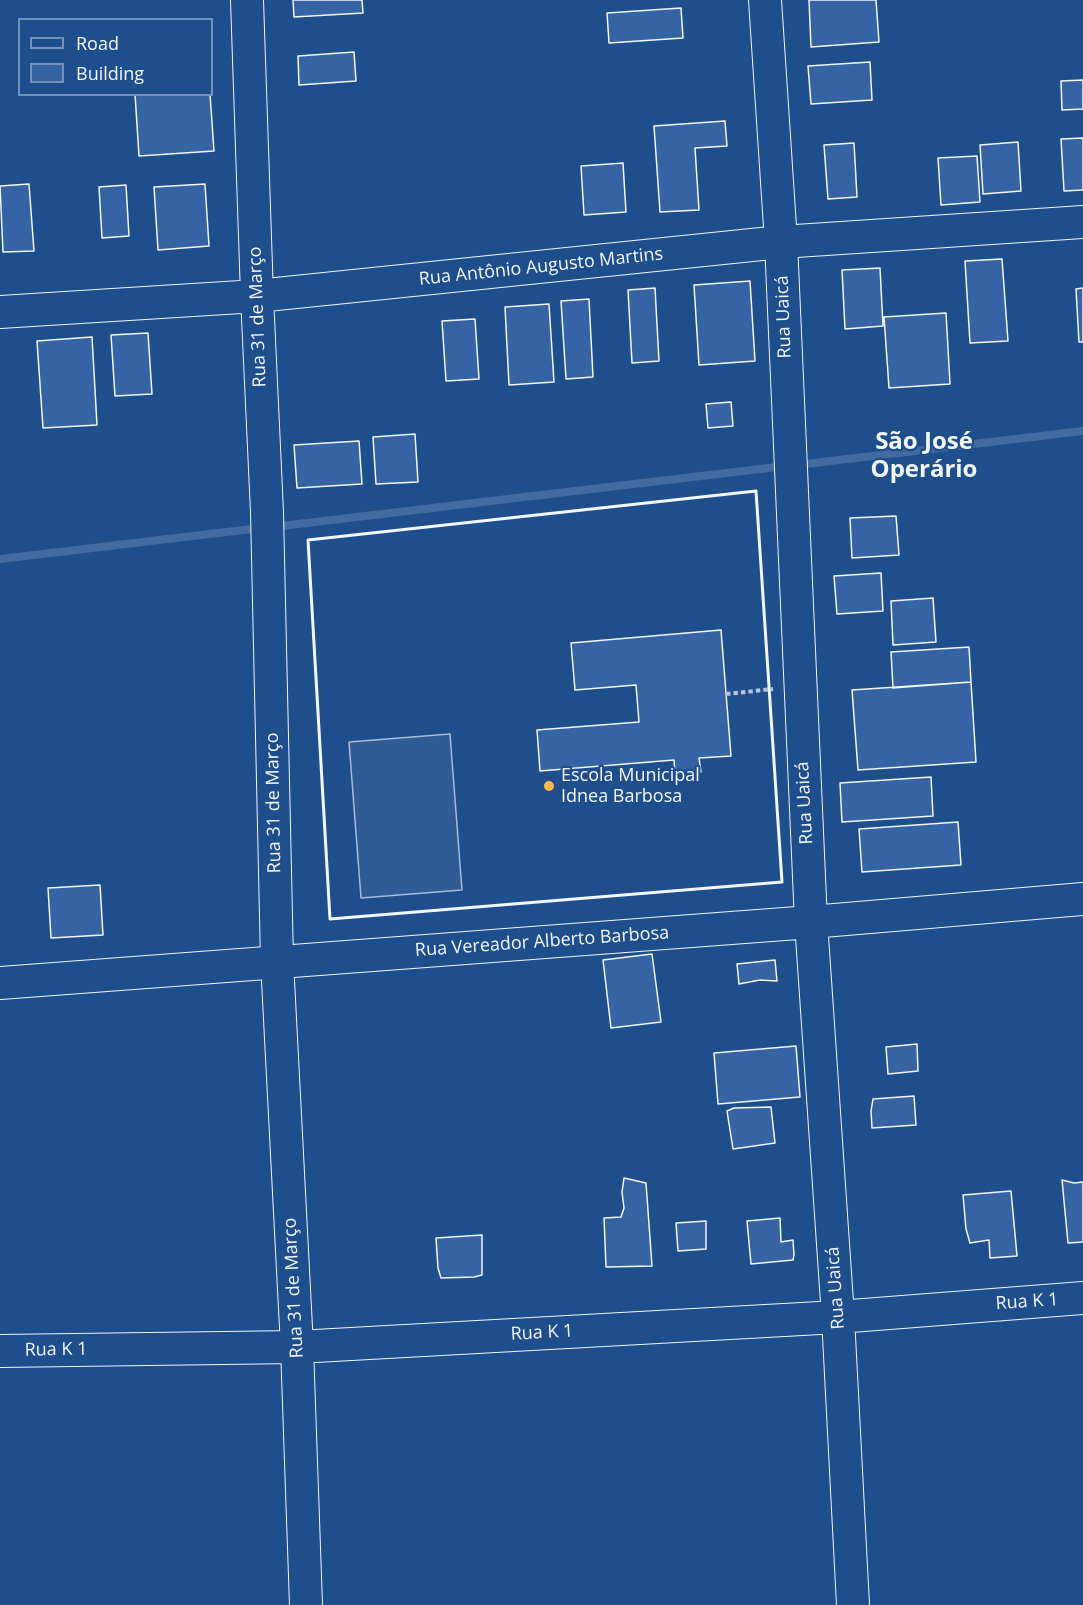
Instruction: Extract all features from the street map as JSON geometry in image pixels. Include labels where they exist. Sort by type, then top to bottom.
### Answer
[{"type":"street","name":"Rua 31 de Março","points":[[247,0],[257,297],[268,527],[277,962],[297,1347],[306,1605]]},
{"type":"street","name":"Rua Uaicá","points":[[765,0],[781,242],[810,922],[838,1317],[853,1605]]},
{"type":"street","name":"Rua Antônio Augusto Martins","points":[[0,312],[257,297],[781,242],[1083,222]]},
{"type":"street","name":"Rua Vereador Alberto Barbosa","points":[[0,983],[810,922],[1083,899]]},
{"type":"street","name":"Rua K 1","points":[[0,1351],[297,1347],[838,1317],[1083,1298]]},
{"type":"path","points":[[726,694],[800,688]]},
{"type":"shaded area","points":[[450,734],[462,890],[361,898],[349,742]]},
{"type":"building","points":[[293,0],[362,0],[363,13],[294,17]]},
{"type":"building","points":[[809,0],[876,0],[879,42],[811,47]]},
{"type":"building","points":[[681,8],[683,38],[609,43],[607,13]]},
{"type":"building","points":[[354,52],[356,81],[299,85],[298,56]]},
{"type":"building","points":[[870,62],[872,100],[811,104],[808,66]]},
{"type":"building","points":[[1083,80],[1083,109],[1062,110],[1061,81]]},
{"type":"building","points":[[135,96],[210,96],[214,151],[139,156]]},
{"type":"building","points":[[725,121],[727,146],[695,148],[699,210],[660,212],[654,126]]},
{"type":"building","points":[[1083,138],[1083,190],[1064,191],[1061,139]]},
{"type":"building","points":[[1018,142],[1021,191],[983,194],[980,145]]},
{"type":"building","points":[[854,143],[857,197],[828,199],[824,145]]},
{"type":"building","points":[[977,156],[980,202],[941,205],[938,158]]},
{"type":"building","points":[[623,163],[626,212],[584,215],[581,166]]},
{"type":"building","points":[[29,184],[34,251],[3,252],[0,186]]},
{"type":"building","points":[[205,184],[209,246],[158,250],[154,187]]},
{"type":"building","points":[[126,185],[129,236],[102,238],[99,187]]},
{"type":"building","points":[[1002,259],[1008,341],[970,343],[965,261]]},
{"type":"building","points":[[880,268],[883,326],[845,329],[842,270]]},
{"type":"building","points":[[750,281],[755,361],[699,365],[694,285]]},
{"type":"building","points":[[655,288],[659,361],[632,363],[628,290]]},
{"type":"building","points":[[1083,288],[1083,342],[1079,342],[1076,289]]},
{"type":"building","points":[[589,299],[593,377],[566,379],[561,301]]},
{"type":"building","points":[[549,304],[554,382],[509,385],[505,307]]},
{"type":"building","points":[[946,313],[950,384],[889,388],[884,317]]},
{"type":"building","points":[[475,319],[479,379],[446,381],[442,321]]},
{"type":"building","points":[[148,333],[152,394],[115,396],[111,335]]},
{"type":"building","points":[[92,337],[97,425],[43,428],[37,341]]},
{"type":"building","points":[[731,402],[733,426],[708,428],[706,404]]},
{"type":"building","points":[[415,434],[418,482],[376,484],[373,437]]},
{"type":"building","points":[[359,441],[362,484],[297,488],[294,445]]},
{"type":"building","points":[[896,516],[899,555],[852,558],[850,518]]},
{"type":"building","points":[[881,573],[883,611],[837,614],[834,576]]},
{"type":"building","points":[[933,598],[936,642],[893,645],[891,601]]},
{"type":"building","points":[[721,630],[731,756],[699,758],[701,772],[675,774],[674,760],[540,771],[537,730],[639,722],[636,685],[575,690],[571,643]]},
{"type":"building","points":[[969,647],[971,682],[893,688],[891,652]]},
{"type":"building","points":[[971,682],[976,762],[858,770],[852,690]]},
{"type":"building","points":[[931,777],[933,816],[842,822],[840,783]]},
{"type":"building","points":[[958,822],[961,865],[862,872],[859,829]]},
{"type":"building","points":[[100,885],[103,935],[51,938],[48,888]]},
{"type":"building","points":[[652,954],[661,1022],[611,1028],[603,960]]},
{"type":"building","points":[[775,960],[777,981],[760,980],[739,984],[737,964]]},
{"type":"building","points":[[917,1044],[918,1071],[888,1074],[886,1047]]},
{"type":"building","points":[[796,1046],[800,1097],[718,1104],[714,1053]]},
{"type":"building","points":[[914,1096],[916,1125],[872,1128],[873,1099]]},
{"type":"building","points":[[771,1107],[775,1143],[733,1149],[727,1111],[734,1108]]},
{"type":"building","points":[[624,1178],[646,1183],[652,1266],[606,1267],[604,1218],[621,1217],[624,1208],[622,1192]]},
{"type":"building","points":[[1062,1180],[1074,1183],[1083,1182],[1083,1242],[1068,1243]]},
{"type":"building","points":[[1011,1191],[1017,1256],[990,1258],[989,1240],[970,1243],[966,1229],[963,1195]]},
{"type":"building","points":[[780,1218],[781,1242],[793,1240],[793,1260],[751,1264],[747,1221]]},
{"type":"building","points":[[706,1221],[706,1249],[678,1251],[676,1223]]},
{"type":"building","points":[[482,1235],[482,1275],[441,1278],[436,1238]]},
{"type":"waterway","points":[[797,465],[1083,431]]},
{"type":"waterway","points":[[273,527],[785,466]]},
{"type":"waterway","points":[[0,559],[260,528]]},
{"type":"wall","points":[[756,491],[782,882],[330,919],[308,540],[756,491]]},
{"type":"place","name":"Escola Municipal Idnea Barbosa","points":[[549,786]]},
{"type":"district","name":"São José Operário","points":[[924,456]]}]
